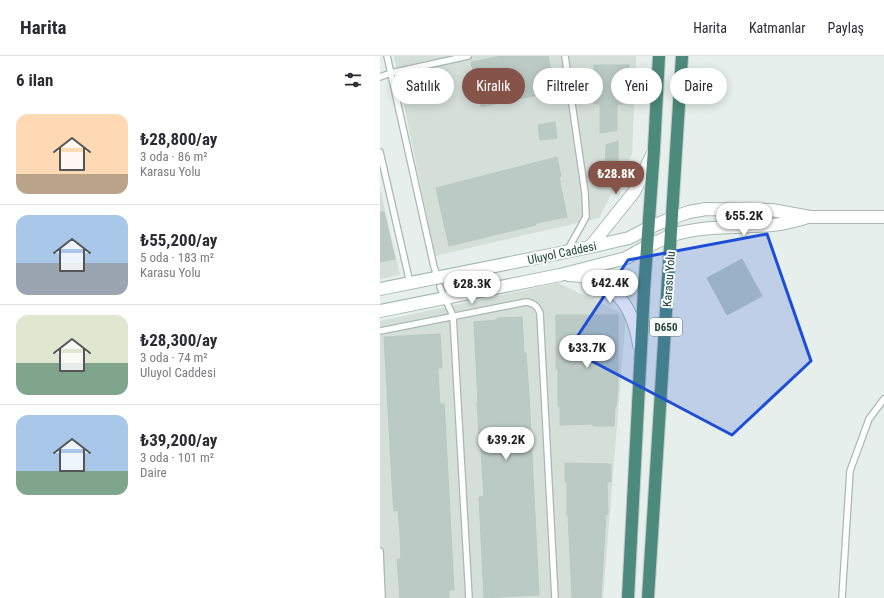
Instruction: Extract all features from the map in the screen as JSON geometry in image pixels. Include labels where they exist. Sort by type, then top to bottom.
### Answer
[{"type":"highway","name":"Karasu Yolu","points":[[628,598],[646,247],[654,150],[659,56]]},
{"type":"highway","name":"Karasu Yolu","points":[[648,598],[672,235],[682,56]]},
{"type":"main road","points":[[590,247],[634,192],[654,150]]},
{"type":"main road","name":"Uluyol Caddesi","points":[[380,311],[441,288],[566,252],[629,238],[648,228],[689,212],[706,209],[772,210],[810,217]]},
{"type":"main road","name":"Uluyol Caddesi","points":[[380,289],[410,283],[441,288],[560,275],[626,258],[672,235],[689,230],[720,226],[774,225],[810,217]]},
{"type":"main road","points":[[810,217],[884,217]]},
{"type":"main road","points":[[560,275],[576,276],[600,282],[610,287],[625,303],[638,338],[641,354]]},
{"type":"main road","points":[[380,304],[434,293],[441,288]]},
{"type":"lane","points":[[387,56],[434,267],[453,316],[469,598]]},
{"type":"lane","points":[[380,77],[391,73],[468,56]]},
{"type":"lane","points":[[565,56],[585,193],[586,217],[566,252]]},
{"type":"lane","points":[[380,152],[410,283]]},
{"type":"lane","points":[[380,331],[526,302],[532,303],[537,307],[540,313],[555,598]]},
{"type":"lane","points":[[842,598],[850,471],[869,419],[884,398]]},
{"type":"lane","points":[[380,551],[382,598]]},
{"type":"highlighted area","points":[[767,234],[811,361],[732,435],[569,349],[628,260]]},
{"type":"shaded area","points":[[394,56],[636,56],[636,68],[611,68],[611,104],[634,104],[632,154],[599,218],[435,256],[404,104],[454,104],[454,68],[396,68]]},
{"type":"shaded area","points":[[380,188],[400,275],[380,279]]},
{"type":"shaded area","points":[[558,283],[626,315],[603,598],[380,598],[380,321]]},
{"type":"building","points":[[502,56],[548,56],[551,68],[533,68],[533,96],[525,98],[525,68],[472,68],[471,62]]},
{"type":"building","points":[[594,65],[629,65],[629,68],[611,68],[611,104],[617,104],[617,130],[600,133],[600,104],[603,104],[603,68],[594,68]]},
{"type":"building","points":[[480,104],[495,104],[481,107]]},
{"type":"building","points":[[555,122],[557,138],[540,140],[538,125]]},
{"type":"building","points":[[618,141],[618,168],[605,167],[606,145]]},
{"type":"building","points":[[557,157],[561,176],[559,177],[567,217],[536,223],[536,225],[449,246],[436,188]]},
{"type":"building","points":[[380,212],[384,212],[395,259],[380,262]]},
{"type":"building","points":[[742,259],[762,296],[727,315],[707,278]]},
{"type":"building","points":[[556,315],[618,315],[618,388],[614,426],[593,426],[593,424],[560,425],[560,406],[558,406],[558,369],[556,369]]},
{"type":"building","points":[[522,317],[524,353],[526,353],[529,394],[539,595],[484,598],[479,497],[484,496],[477,403],[474,322],[497,320],[497,318]]},
{"type":"building","points":[[440,334],[442,368],[438,368],[439,390],[440,404],[444,404],[454,590],[449,590],[449,598],[400,598],[397,559],[401,559],[400,534],[398,510],[394,511],[393,500],[384,337]]},
{"type":"building","points":[[565,463],[611,464],[611,482],[607,482],[608,514],[606,514],[601,598],[572,598]]}]
